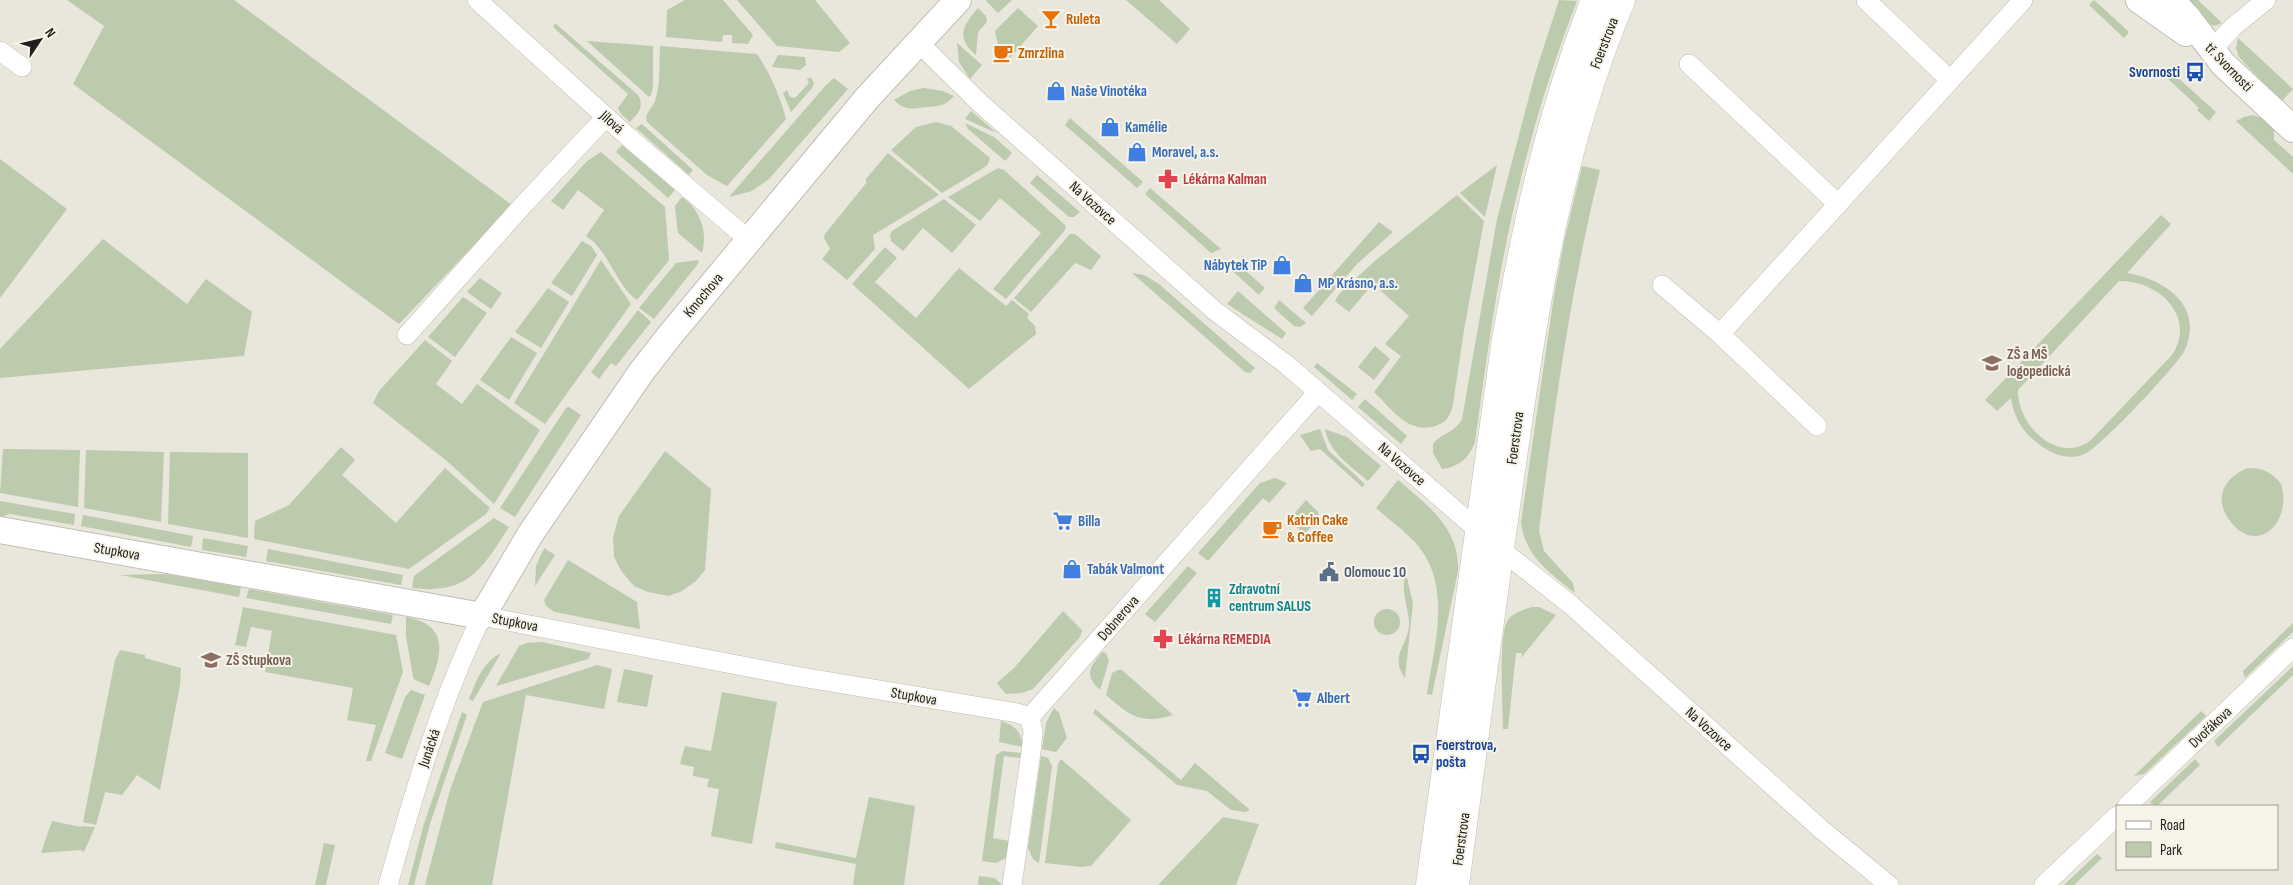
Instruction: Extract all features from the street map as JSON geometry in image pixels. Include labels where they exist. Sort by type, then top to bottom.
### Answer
[{"type":"main road","name":"Foerstrova","points":[[1430,885],[1505,346],[1526,228],[1554,118],[1572,61],[1595,0]]},
{"type":"main road","name":"Foerstrova","points":[[1455,885],[1535,306],[1555,202],[1589,82],[1620,0]]},
{"type":"street","name":"Jílová","points":[[477,0],[606,117],[749,240]]},
{"type":"street","name":"Kmochova","points":[[482,616],[531,533],[642,371],[868,97],[958,0]]},
{"type":"street","points":[[1866,0],[1950,80]]},
{"type":"street","points":[[1720,334],[2023,0]]},
{"type":"street","points":[[2139,0],[2211,51],[2233,26],[2266,0]]},
{"type":"street","name":"tř. Svornosti","points":[[2170,0],[2188,18],[2211,51],[2293,129]]},
{"type":"street","name":"Na Vozovce","points":[[918,42],[984,106],[1214,311],[1287,365],[1500,549],[1571,605],[1822,830],[1889,885]]},
{"type":"street","points":[[0,51],[22,67]]},
{"type":"street","points":[[1689,64],[1838,204]]},
{"type":"street","points":[[407,335],[525,203],[606,117]]},
{"type":"street","points":[[1662,285],[1720,334],[1817,426]]},
{"type":"street","name":"Dobnerova","points":[[1030,717],[1318,392]]},
{"type":"street","name":"Stupkova","points":[[0,530],[1030,717]]},
{"type":"street","name":"Junácká","points":[[388,885],[420,774],[446,698],[482,616]]},
{"type":"street","name":"Dvořákova","points":[[2128,805],[2293,648]]},
{"type":"street","points":[[1012,885],[1031,752],[1033,732],[1030,717]]},
{"type":"street","points":[[2044,885],[2116,817]]},
{"type":"green space","points":[[67,0],[234,0],[512,205],[399,324],[73,84],[104,26]]},
{"type":"green space","points":[[685,0],[723,0],[753,35],[748,44],[732,43],[732,35],[723,35],[722,42],[666,37],[667,10]]},
{"type":"green space","points":[[737,0],[815,0],[850,43],[839,52],[777,46]]},
{"type":"green space","points":[[987,0],[1012,0],[998,13]]},
{"type":"green space","points":[[1126,0],[1159,0],[1190,29],[1177,44]]},
{"type":"green space","points":[[1559,0],[1577,1],[1542,103],[1514,207],[1487,354],[1475,442],[1470,453],[1463,461],[1442,469],[1433,453],[1433,444],[1456,427],[1462,419],[1497,219],[1535,74]]},
{"type":"green space","points":[[2094,0],[2129,32],[2124,38],[2089,5]]},
{"type":"green space","points":[[2184,0],[2198,0],[2222,23],[2214,26],[2205,22]]},
{"type":"green space","points":[[978,8],[986,16],[987,22],[978,32],[976,55],[966,43],[964,32],[965,26]]},
{"type":"green space","points":[[1018,8],[1038,26],[1010,58],[999,49],[995,31]]},
{"type":"green space","points":[[555,23],[638,95],[641,106],[630,122],[621,114],[618,108],[628,94],[553,27]]},
{"type":"green space","points":[[2238,38],[2293,89],[2281,102],[2239,57],[2236,48]]},
{"type":"green space","points":[[587,41],[653,46],[653,86],[651,95],[649,97]]},
{"type":"green space","points":[[957,43],[982,65],[970,79],[959,62]]},
{"type":"green space","points":[[660,46],[757,54],[778,93],[786,119],[727,186],[707,175],[647,122],[646,119],[655,101],[658,87]]},
{"type":"green space","points":[[778,55],[805,57],[806,65],[800,70],[772,67]]},
{"type":"green space","points":[[2169,70],[2216,112],[2209,121],[2197,110],[2199,108],[2164,75]]},
{"type":"green space","points":[[811,77],[814,84],[812,88],[791,112],[783,93],[787,90],[790,97],[795,98],[809,83],[807,79]]},
{"type":"green space","points":[[834,78],[848,89],[769,179],[752,191],[729,197],[826,85]]},
{"type":"green space","points":[[924,88],[943,91],[954,96],[942,105],[917,108],[905,108],[894,100],[910,91]]},
{"type":"green space","points":[[971,111],[997,133],[965,119]]},
{"type":"green space","points":[[2253,115],[2262,118],[2274,129],[2274,140],[2293,157],[2293,174],[2236,121]]},
{"type":"green space","points":[[1070,118],[1143,182],[1137,188],[1065,125]]},
{"type":"green space","points":[[936,122],[951,126],[990,158],[985,167],[942,193],[891,150],[916,127]]},
{"type":"green space","points":[[965,123],[994,137],[1012,153],[1005,161],[968,129]]},
{"type":"green space","points":[[642,124],[693,170],[689,175],[636,128]]},
{"type":"green space","points":[[622,145],[675,190],[668,198],[616,152]]},
{"type":"green space","points":[[601,152],[665,207],[669,260],[637,300],[623,286],[601,250],[586,236],[604,210],[578,190],[563,210],[551,201],[587,161]]},
{"type":"green space","points":[[888,153],[939,195],[873,235],[875,249],[847,280],[822,259],[830,249],[824,238],[825,234],[867,182],[865,180]]},
{"type":"green space","points":[[0,159],[67,209],[0,298]]},
{"type":"green space","points":[[1497,165],[1485,217],[1460,193]]},
{"type":"green space","points":[[1582,166],[1600,170],[1580,259],[1564,349],[1539,531],[1544,551],[1573,583],[1575,593],[1548,570],[1533,554],[1523,534],[1521,522],[1554,296],[1564,242]]},
{"type":"green space","points":[[998,168],[1004,170],[1066,226],[1065,230],[1006,299],[993,289],[1041,233],[1000,198],[980,221],[948,197]]},
{"type":"green space","points":[[1037,175],[1080,212],[1074,217],[1069,217],[1030,183]]},
{"type":"green space","points":[[1150,188],[1221,249],[1211,253],[1145,194]]},
{"type":"green space","points":[[1457,195],[1484,221],[1451,411],[1447,419],[1438,425],[1418,427],[1402,419],[1374,392],[1401,356],[1385,344],[1409,316],[1373,284],[1349,312],[1335,301],[1340,293],[1376,260]]},
{"type":"green space","points":[[682,197],[694,208],[701,222],[704,237],[702,253],[678,233],[675,206]]},
{"type":"green space","points":[[944,199],[976,225],[952,253],[923,228],[903,251],[891,241],[890,235],[892,231]]},
{"type":"green space","points":[[2161,215],[2171,224],[2127,273],[2156,282],[2178,298],[2186,309],[2190,322],[2189,336],[2184,352],[2177,361],[2119,425],[2091,450],[2082,455],[2065,456],[2040,445],[2024,430],[2014,412],[2011,398],[1997,411],[1985,400]],"holes":[[[2119,281],[2134,282],[2148,287],[2170,303],[2177,315],[2180,327],[2179,341],[2172,355],[2091,440],[2078,447],[2066,448],[2053,445],[2042,438],[2024,416],[2019,403],[2018,390]]]},
{"type":"green space","points":[[1379,222],[1393,232],[1357,264],[1312,316],[1303,308]]},
{"type":"green space","points":[[1070,234],[1075,234],[1101,256],[1091,270],[1075,263],[1031,312],[1014,298]]},
{"type":"green space","points":[[103,239],[187,304],[206,279],[252,312],[244,356],[0,378],[0,349]]},
{"type":"green space","points":[[582,241],[591,246],[597,255],[572,296],[551,283]]},
{"type":"green space","points":[[885,247],[897,258],[875,282],[916,318],[959,268],[1006,306],[1012,300],[1029,314],[1027,318],[1035,326],[1036,334],[969,389],[852,284]]},
{"type":"green space","points":[[1232,259],[1265,288],[1259,295],[1230,269],[1229,265]]},
{"type":"green space","points":[[601,260],[631,304],[545,424],[514,403]]},
{"type":"green space","points":[[698,260],[697,265],[654,319],[639,308],[676,263]]},
{"type":"green space","points":[[1132,273],[1144,275],[1159,284],[1255,368],[1250,373],[1245,372]]},
{"type":"green space","points":[[480,278],[502,293],[491,309],[467,292]]},
{"type":"green space","points":[[548,288],[569,302],[541,348],[515,332]]},
{"type":"green space","points":[[1238,291],[1286,333],[1282,339],[1227,304]]},
{"type":"green space","points":[[463,297],[487,313],[455,357],[428,337]]},
{"type":"green space","points":[[1279,300],[1306,323],[1300,327],[1294,326],[1274,308]]},
{"type":"green space","points":[[638,310],[651,322],[616,366],[611,363],[599,379],[591,372]]},
{"type":"green space","points":[[511,337],[537,353],[509,400],[480,380]]},
{"type":"green space","points":[[425,340],[452,361],[436,384],[462,404],[477,384],[540,430],[494,504],[448,462],[373,403],[379,391]]},
{"type":"green space","points":[[1375,346],[1390,359],[1374,380],[1358,367]]},
{"type":"green space","points":[[1317,363],[1357,394],[1352,400],[1314,367]]},
{"type":"green space","points":[[1365,399],[1407,436],[1401,444],[1358,407]]},
{"type":"green space","points":[[569,407],[581,415],[515,517],[500,508],[566,408]]},
{"type":"green space","points":[[1320,429],[1328,450],[1365,484],[1362,487],[1320,449],[1311,451],[1300,435]]},
{"type":"green space","points":[[1325,429],[1347,437],[1381,466],[1368,481],[1336,452],[1327,438]]},
{"type":"green space","points":[[341,447],[355,460],[342,475],[396,523],[445,468],[490,508],[486,514],[409,569],[254,539],[255,521],[289,505]]},
{"type":"green space","points":[[3,449],[80,450],[78,507],[0,493]]},
{"type":"green space","points":[[86,450],[164,452],[161,522],[84,508]]},
{"type":"green space","points":[[665,451],[711,489],[705,570],[695,582],[680,592],[668,596],[648,592],[634,586],[622,572],[614,557],[613,537],[619,516]]},
{"type":"green space","points":[[170,452],[248,453],[248,538],[168,524]]},
{"type":"green space","points":[[2248,468],[2267,472],[2274,476],[2281,484],[2282,511],[2277,522],[2270,530],[2261,535],[2251,536],[2240,531],[2230,521],[2222,505],[2222,497],[2227,483]]},
{"type":"green space","points":[[1275,478],[1287,483],[1269,503],[1263,498],[1208,561],[1198,553],[1260,483]]},
{"type":"green space","points":[[1398,480],[1440,519],[1454,542],[1457,556],[1458,571],[1432,695],[1427,694],[1438,618],[1438,599],[1435,581],[1429,563],[1419,547],[1404,531],[1376,508]]},
{"type":"green space","points":[[1306,500],[1318,512],[1319,516],[1305,534],[1289,520]]},
{"type":"green space","points":[[0,501],[75,514],[74,525],[10,514],[0,517]]},
{"type":"green space","points":[[83,515],[193,536],[191,547],[81,526]]},
{"type":"green space","points":[[494,518],[509,527],[481,567],[471,576],[460,583],[447,587],[431,589],[412,588],[414,576]]},
{"type":"green space","points":[[203,538],[248,546],[246,557],[202,550]]},
{"type":"green space","points":[[544,548],[555,555],[535,586],[536,566]]},
{"type":"green space","points":[[268,549],[403,575],[401,585],[266,561]]},
{"type":"green space","points":[[568,560],[637,602],[640,629],[555,612],[546,606],[544,600]]},
{"type":"green space","points":[[1188,566],[1197,573],[1155,622],[1145,614]]},
{"type":"green space","points":[[165,574],[241,587],[239,597],[120,575]]},
{"type":"green space","points":[[1406,574],[1413,603],[1405,678],[1400,670],[1399,655],[1409,629],[1404,592]]},
{"type":"green space","points":[[249,589],[393,615],[391,624],[246,598]]},
{"type":"green space","points":[[243,607],[396,635],[403,672],[371,761],[366,761],[376,725],[347,720],[353,688],[265,672],[272,631],[251,627],[246,647],[235,645]]},
{"type":"green space","points":[[1532,607],[1539,607],[1556,615],[1521,658],[1522,653],[1516,653],[1508,729],[1503,729],[1502,655],[1505,628],[1508,620],[1513,615]]},
{"type":"green space","points":[[1387,609],[1396,613],[1400,622],[1396,631],[1387,635],[1378,631],[1374,622],[1378,613]]},
{"type":"green space","points":[[1063,611],[1082,630],[1080,637],[1033,689],[1022,693],[1006,694],[997,683],[1014,668]]},
{"type":"green space","points":[[406,617],[420,621],[430,627],[436,634],[439,643],[437,663],[429,686],[415,680],[413,677],[406,636]]},
{"type":"green space","points":[[2293,623],[2293,632],[2245,678],[2243,671]]},
{"type":"green space","points":[[542,642],[591,653],[588,659],[496,686],[519,646],[527,643]]},
{"type":"green space","points":[[120,650],[145,655],[145,658],[181,668],[180,685],[160,790],[137,775],[122,795],[105,792],[96,825],[83,822],[115,660]]},
{"type":"green space","points":[[1102,652],[1106,653],[1109,661],[1100,690],[1092,680],[1090,671]]},
{"type":"green space","points":[[501,653],[473,701],[469,699],[485,667],[494,657]]},
{"type":"green space","points":[[597,665],[612,669],[604,709],[526,695],[492,885],[425,885],[450,790],[483,702]]},
{"type":"green space","points":[[2293,666],[2293,675],[2218,747],[2214,741]]},
{"type":"green space","points":[[624,669],[653,675],[647,707],[617,702]]},
{"type":"green space","points":[[1122,670],[1173,715],[1152,719],[1143,718],[1129,713],[1114,702],[1106,695],[1112,673]]},
{"type":"green space","points":[[411,690],[425,695],[402,759],[385,753],[405,697]]},
{"type":"green space","points":[[722,692],[777,702],[752,844],[711,836],[719,789],[707,787],[709,779],[693,776],[694,767],[680,764],[685,746],[711,751]]},
{"type":"green space","points":[[1054,708],[1059,713],[1067,738],[1056,752],[1042,749],[1046,723]]},
{"type":"green space","points":[[1095,709],[1181,780],[1195,763],[1250,810],[1245,812],[1231,810],[1207,791],[1177,785],[1093,713]]},
{"type":"green space","points":[[2201,711],[2206,716],[2144,774],[2134,776]]},
{"type":"green space","points":[[462,712],[467,715],[430,824],[414,885],[408,885],[423,827]]},
{"type":"green space","points":[[1001,721],[1017,730],[1023,747],[999,742]]},
{"type":"green space","points":[[1002,751],[1021,753],[1020,758],[1004,756],[993,838],[1009,841],[1006,858],[996,863],[982,861],[996,755]]},
{"type":"green space","points":[[1041,756],[1048,758],[1052,766],[1039,863],[1033,859],[1028,848]]},
{"type":"green space","points":[[1061,759],[1131,820],[1091,866],[1081,867],[1045,863],[1058,764]]},
{"type":"green space","points":[[2195,759],[2200,765],[2158,805],[2153,805],[2150,802]]},
{"type":"green space","points":[[869,797],[915,806],[904,885],[853,885],[856,864],[775,848],[776,842],[856,858]]},
{"type":"green space","points":[[1223,817],[1259,824],[1236,885],[1158,885]]},
{"type":"green space","points":[[52,821],[81,827],[95,827],[84,852],[80,850],[41,853]]},
{"type":"green space","points":[[324,843],[335,845],[326,885],[315,885]]},
{"type":"green space","points":[[2097,854],[2102,858],[2074,885],[2064,885]]},
{"type":"green space","points":[[979,876],[995,878],[1002,885],[978,885]]},
{"type":"place","name":"Ruleta","points":[[1051,19]]},
{"type":"place","name":"Zmrzlina","points":[[1003,53]]},
{"type":"place","name":"Svornosti","points":[[2195,72]]},
{"type":"place","name":"Naše Vinotéka","points":[[1056,91]]},
{"type":"place","name":"Kamélie","points":[[1110,127]]},
{"type":"place","name":"Moravel, a.s.","points":[[1137,152]]},
{"type":"place","name":"Lékárna Kalman","points":[[1168,179]]},
{"type":"place","name":"Nábytek TiP","points":[[1282,265]]},
{"type":"place","name":"MP Krásno, a.s.","points":[[1303,283]]},
{"type":"place","name":"ZŠ a MŠ logopedická","points":[[1992,363]]},
{"type":"place","name":"Billa","points":[[1063,521]]},
{"type":"place","name":"Katrin Cake & Coffee","points":[[1272,529]]},
{"type":"place","name":"Tabák Valmont","points":[[1072,569]]},
{"type":"place","name":"Olomouc 10","points":[[1329,572]]},
{"type":"place","name":"Zdravotní centrum SALUS","points":[[1214,598]]},
{"type":"place","name":"Lékárna REMEDIA","points":[[1163,639]]},
{"type":"place","name":"ZŠ Stupkova","points":[[211,660]]},
{"type":"place","name":"Albert","points":[[1302,698]]},
{"type":"place","name":"Foerstrova, pošta","points":[[1421,754]]}]
